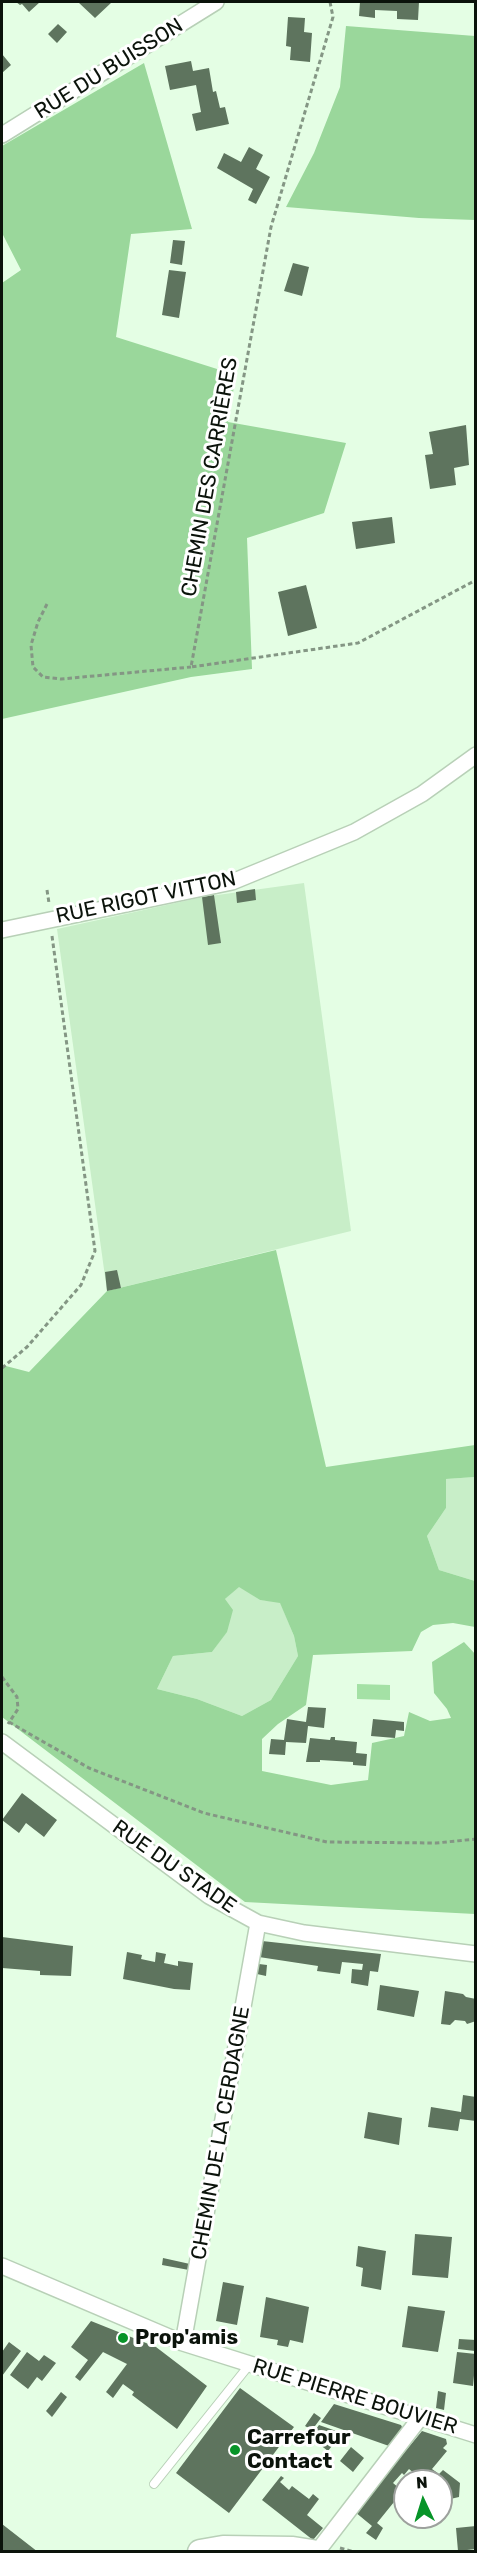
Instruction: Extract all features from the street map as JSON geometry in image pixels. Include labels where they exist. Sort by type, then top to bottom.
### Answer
[{"type":"main road","points":[[200,2552],[223,2548],[293,2548],[312,2552]]},
{"type":"street","name":"RUE DU BUISSON","points":[[2,135],[216,2]]},
{"type":"street","name":"RUE RIGOT VITTON","points":[[2,930],[232,882],[354,832],[422,794],[476,755]]},
{"type":"street","name":"RUE DU STADE","points":[[2,1742],[209,1896],[258,1923],[304,1933],[476,1954]]},
{"type":"street","name":"CHEMIN DE LA CERDAGNE","points":[[183,2343],[258,1923]]},
{"type":"street","name":"RUE PIERRE BOUVIER","points":[[2,2266],[183,2343],[476,2435]]},
{"type":"street","points":[[317,2552],[420,2418]]},
{"type":"lane","points":[[154,2484],[250,2364]]},
{"type":"path","name":"CHEMIN DES CARRIÈRES","points":[[191,667],[271,227],[333,17],[330,2]]},
{"type":"path","points":[[47,604],[38,622],[31,645],[33,667],[43,677],[61,679],[191,667],[358,643],[476,580]]},
{"type":"path","points":[[2,1368],[27,1347],[81,1285],[95,1251],[50,919]]},
{"type":"path","points":[[2,1677],[16,1697],[18,1709],[9,1722],[89,1768],[204,1813],[327,1842],[436,1843],[476,1839]]},
{"type":"shaded area","points":[[346,26],[475,36],[475,220],[419,218],[286,207],[314,153],[340,87]]},
{"type":"shaded area","points":[[144,63],[192,229],[131,234],[116,337],[236,375],[228,422],[346,443],[324,513],[247,538],[252,669],[191,677],[2,719],[2,283],[21,270],[2,233],[2,146]]},
{"type":"shaded area","points":[[304,883],[351,1231],[107,1291],[57,929],[203,897]]},
{"type":"shaded area","points":[[276,1250],[326,1467],[475,1445],[475,1477],[446,1479],[446,1508],[427,1536],[439,1570],[475,1581],[475,1627],[453,1623],[433,1625],[421,1632],[412,1651],[313,1655],[306,1705],[278,1724],[262,1739],[262,1771],[331,1785],[368,1780],[372,1743],[404,1736],[409,1712],[430,1721],[451,1718],[434,1693],[432,1662],[464,1642],[476,1655],[475,1914],[245,1902],[2,1717],[2,1365],[29,1372],[107,1291]],"holes":[[[239,1587],[260,1600],[280,1603],[294,1636],[298,1656],[271,1700],[242,1716],[197,1699],[157,1689],[173,1656],[212,1652],[227,1632],[233,1610],[225,1599]]]},
{"type":"shaded area","points":[[475,1477],[475,1581],[439,1570],[427,1536],[446,1508],[446,1479]]},
{"type":"shaded area","points":[[239,1586],[260,1600],[280,1602],[294,1636],[298,1656],[271,1700],[242,1716],[197,1699],[157,1689],[173,1656],[212,1652],[227,1631],[225,1599]]},
{"type":"shaded area","points":[[357,1684],[390,1685],[390,1700],[357,1699]]},
{"type":"building","points":[[16,2],[40,2],[29,12],[22,4]]},
{"type":"building","points":[[78,2],[112,2],[95,18]]},
{"type":"building","points":[[360,2],[419,2],[418,20],[397,19],[397,11],[375,10],[375,18],[359,16]]},
{"type":"building","points":[[288,17],[305,18],[304,32],[312,33],[310,62],[290,60],[291,47],[286,46]]},
{"type":"building","points":[[58,24],[67,32],[57,43],[48,34]]},
{"type":"building","points":[[2,54],[11,65],[2,73]]},
{"type":"building","points":[[191,61],[193,71],[209,68],[213,92],[216,91],[220,108],[225,107],[229,124],[196,131],[192,114],[201,112],[196,85],[170,90],[165,66]]},
{"type":"building","points":[[249,147],[263,155],[256,169],[270,177],[256,204],[248,200],[253,189],[217,168],[224,153],[241,162]]},
{"type":"building","points":[[173,240],[185,241],[182,265],[170,263]]},
{"type":"building","points":[[293,263],[309,267],[302,296],[284,291]]},
{"type":"building","points":[[169,270],[186,272],[179,318],[162,315]]},
{"type":"building","points":[[466,425],[469,465],[454,468],[456,485],[430,489],[425,455],[433,454],[429,432]]},
{"type":"building","points":[[392,517],[395,543],[356,549],[352,522]]},
{"type":"building","points":[[306,585],[317,628],[288,636],[278,592]]},
{"type":"building","points":[[255,889],[256,900],[237,903],[236,892]]},
{"type":"building","points":[[214,895],[221,943],[208,945],[202,897]]},
{"type":"building","points":[[117,1270],[121,1288],[107,1291],[105,1272]]},
{"type":"building","points":[[308,1707],[326,1708],[324,1728],[308,1726],[306,1743],[286,1742],[285,1755],[269,1754],[271,1739],[284,1740],[287,1719],[306,1722]]},
{"type":"building","points":[[373,1719],[404,1722],[404,1731],[396,1730],[395,1738],[371,1736]]},
{"type":"building","points":[[331,1737],[335,1737],[335,1740],[357,1742],[356,1753],[367,1754],[366,1766],[353,1765],[353,1762],[320,1760],[320,1762],[306,1762],[310,1738],[330,1740]]},
{"type":"building","points":[[22,1793],[57,1820],[44,1837],[26,1823],[19,1833],[2,1820]]},
{"type":"building","points":[[2,1937],[73,1946],[71,1976],[40,1975],[40,1971],[2,1968]]},
{"type":"building","points":[[262,1941],[381,1954],[378,1972],[370,1971],[368,1986],[351,1983],[352,1969],[362,1970],[363,1964],[342,1962],[340,1974],[317,1971],[318,1966],[259,1957]]},
{"type":"building","points":[[127,1952],[142,1955],[141,1959],[155,1962],[156,1952],[166,1954],[164,1963],[178,1966],[178,1961],[193,1963],[190,1990],[123,1979]]},
{"type":"building","points":[[259,1964],[267,1965],[266,1976],[257,1974]]},
{"type":"building","points":[[380,1985],[419,1991],[414,2017],[377,2010]]},
{"type":"building","points":[[445,1991],[476,1999],[476,2021],[467,2024],[465,2021],[455,2020],[450,2025],[441,2024]]},
{"type":"building","points":[[463,2095],[476,2097],[476,2121],[460,2119],[458,2131],[428,2127],[431,2107],[461,2112]]},
{"type":"building","points":[[368,2112],[402,2118],[399,2145],[364,2138]]},
{"type":"building","points":[[415,2234],[452,2237],[448,2278],[412,2275]]},
{"type":"building","points":[[358,2246],[386,2251],[381,2290],[361,2286],[363,2268],[356,2266]]},
{"type":"building","points":[[163,2258],[190,2264],[189,2270],[162,2265]]},
{"type":"building","points":[[223,2282],[244,2286],[237,2325],[216,2321]]},
{"type":"building","points":[[266,2297],[309,2307],[303,2343],[290,2340],[288,2347],[277,2345],[278,2340],[260,2337]]},
{"type":"building","points":[[408,2306],[445,2311],[438,2352],[402,2347]]},
{"type":"building","points":[[91,2321],[156,2347],[207,2386],[177,2429],[132,2395],[134,2392],[123,2384],[113,2398],[106,2392],[127,2364],[103,2352],[80,2381],[75,2377],[88,2360],[71,2347]]},
{"type":"building","points":[[459,2339],[476,2340],[475,2351],[458,2349]]},
{"type":"building","points":[[9,2342],[21,2351],[2,2376],[2,2352]]},
{"type":"building","points":[[27,2352],[39,2361],[44,2355],[56,2363],[42,2381],[37,2377],[28,2389],[10,2375]]},
{"type":"building","points":[[457,2352],[476,2354],[473,2386],[453,2383]]},
{"type":"building","name":"Carrefour Contact","points":[[240,2388],[294,2427],[229,2513],[176,2473]]},
{"type":"building","points":[[438,2391],[446,2393],[444,2410],[436,2408]]},
{"type":"building","points":[[61,2392],[67,2397],[52,2417],[46,2411]]},
{"type":"building","points":[[334,2404],[401,2425],[403,2429],[389,2446],[321,2422]]},
{"type":"building","points":[[314,2413],[321,2418],[312,2430],[305,2426]]},
{"type":"building","points":[[319,2425],[342,2433],[328,2451],[310,2437]]},
{"type":"building","points":[[422,2431],[446,2439],[447,2444],[443,2448],[447,2451],[432,2469],[393,2469],[393,2503],[377,2523],[383,2528],[376,2540],[366,2533],[372,2526],[355,2512]]},
{"type":"building","points":[[351,2447],[364,2458],[353,2472],[340,2461]]},
{"type":"building","points":[[281,2476],[284,2478],[280,2482],[289,2490],[292,2486],[309,2499],[313,2494],[319,2499],[307,2515],[323,2528],[313,2540],[262,2500]]},
{"type":"building","points":[[453,2478],[460,2483],[459,2497],[453,2498]]},
{"type":"building","points":[[2,2524],[38,2552],[2,2552]]},
{"type":"building","points":[[476,2526],[476,2549],[458,2551],[456,2528]]},
{"type":"place","name":"Prop'amis","points":[[123,2338]]},
{"type":"place","name":"Carrefour Contact","points":[[235,2450]]}]
